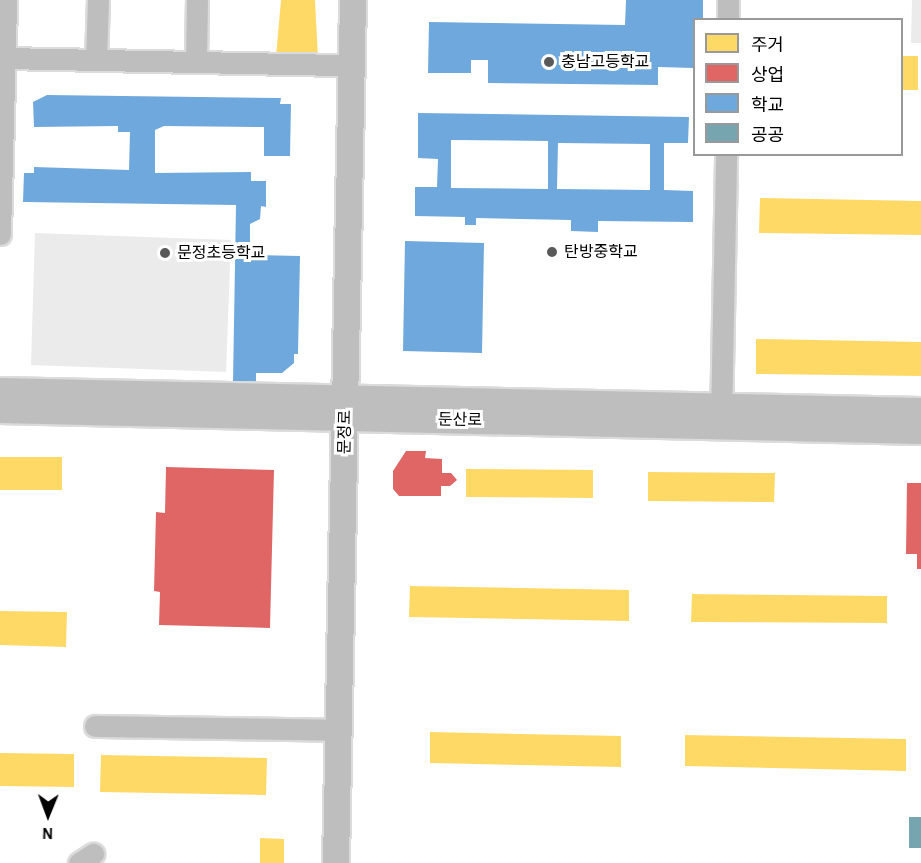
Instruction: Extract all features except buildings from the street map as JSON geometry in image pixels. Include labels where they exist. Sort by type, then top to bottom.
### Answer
[{"type":"main road","name":"문정로","points":[[336,863],[353,0]]},
{"type":"main road","name":"둔산로","points":[[0,391],[345,408]]},
{"type":"main road","name":"둔산로","points":[[0,410],[345,408],[721,416],[921,411]]},
{"type":"main road","name":"둔산로","points":[[721,416],[921,430]]},
{"type":"street","points":[[0,234],[6,0]]},
{"type":"street","points":[[96,60],[98,0]]},
{"type":"street","points":[[196,0],[196,62]]},
{"type":"street","points":[[728,18],[729,0]]},
{"type":"street","points":[[5,58],[352,65]]},
{"type":"street","points":[[721,416],[726,156]]},
{"type":"street","points":[[95,726],[339,730]]},
{"type":"shaded area","points":[[912,0],[921,0],[921,43],[911,43]]},
{"type":"shaded area","points":[[35,233],[231,240],[226,372],[31,365]]},
{"type":"place","name":"충남고등학교","points":[[549,62]]},
{"type":"place","name":"탄방중학교","points":[[552,252]]},
{"type":"place","name":"문정초등학교","points":[[165,253]]}]
